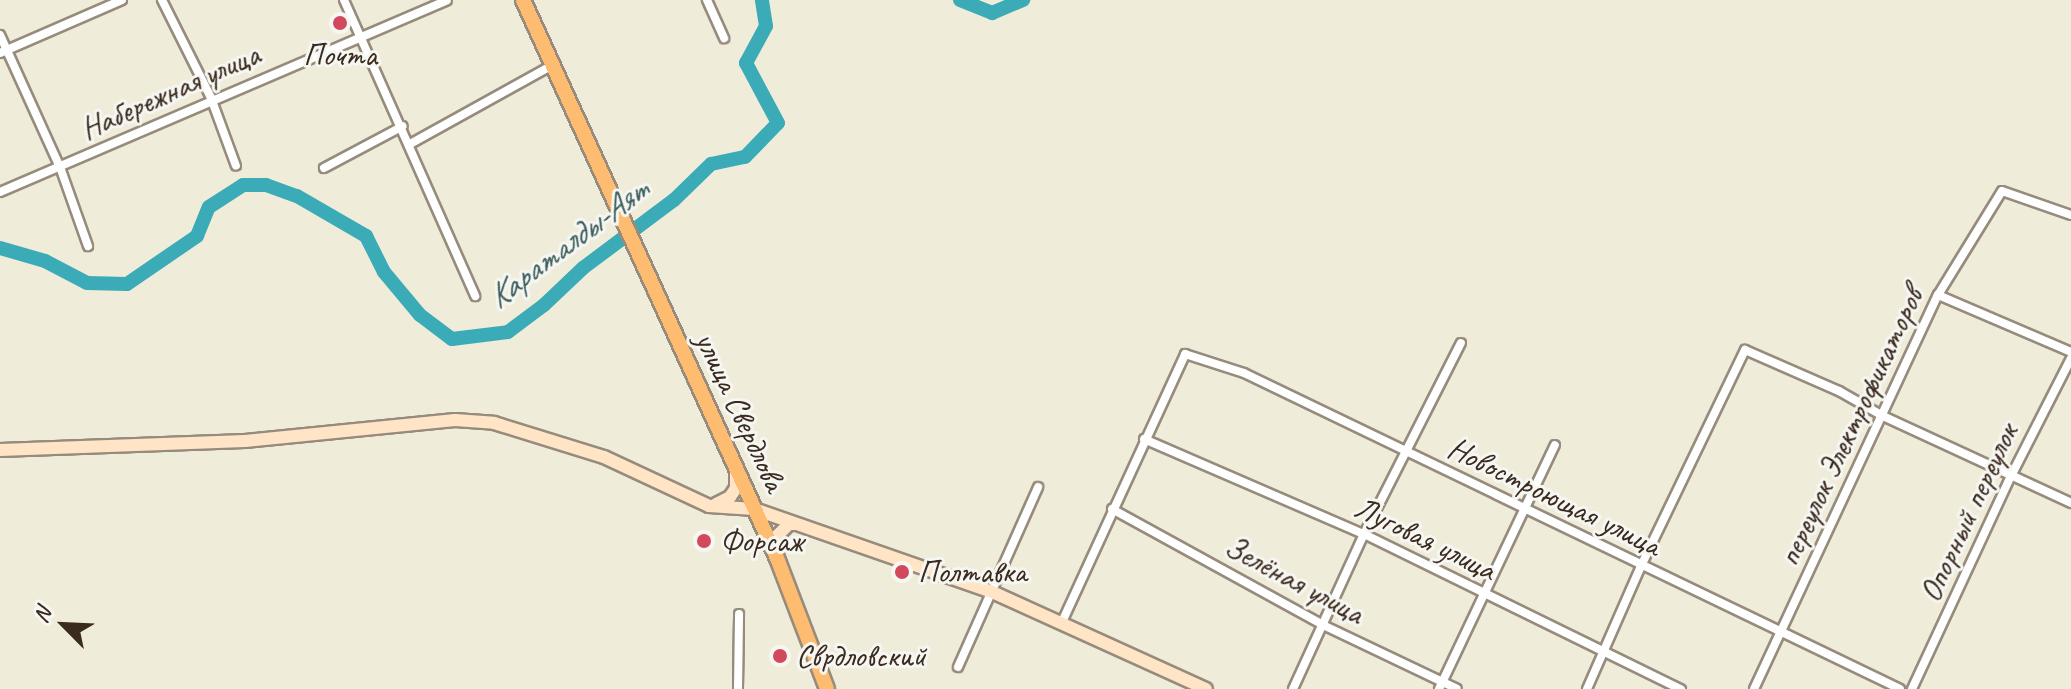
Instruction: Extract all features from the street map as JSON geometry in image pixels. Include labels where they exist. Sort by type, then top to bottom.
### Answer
[{"type":"main road","name":"улица Свердлова","points":[[527,5],[614,206],[777,558],[827,689]]},
{"type":"street","points":[[3,52],[122,0]]},
{"type":"street","points":[[162,0],[211,98],[236,166]]},
{"type":"street","points":[[344,0],[403,126],[475,296]]},
{"type":"street","name":"Набережная улица","points":[[0,192],[211,98],[447,0]]},
{"type":"street","points":[[707,0],[724,38]]},
{"type":"street","points":[[0,35],[3,52],[60,167],[88,246]]},
{"type":"street","points":[[410,144],[551,66]]},
{"type":"street","points":[[324,168],[403,126]]},
{"type":"street","name":"переулок Электрофикаторов","points":[[1754,689],[1938,295],[2002,191],[2071,215]]},
{"type":"street","points":[[1938,295],[2071,352]]},
{"type":"street","points":[[1293,689],[1364,534],[1461,343]]},
{"type":"street","points":[[1587,689],[1641,566],[1745,350],[1839,391],[1883,416],[2071,503]]},
{"type":"street","name":"Новостроющая улица","points":[[1144,439],[1185,354],[1244,373],[1900,689]]},
{"type":"street","name":"Опорный переулок","points":[[1912,689],[2011,476],[2071,358]]},
{"type":"street","points":[[0,450],[245,441],[455,420],[494,423],[604,457],[709,506],[754,509],[990,591],[1206,689]]},
{"type":"street","points":[[1062,622],[1144,439]]},
{"type":"street","name":"Луговая улица","points":[[1144,439],[1364,534],[1484,596],[1681,689]]},
{"type":"street","points":[[1440,686],[1555,445]]},
{"type":"street","points":[[709,506],[730,497],[736,488],[735,467]]},
{"type":"street","points":[[958,667],[1038,487]]},
{"type":"street","name":"Зелёная улица","points":[[1112,509],[1323,625],[1440,686],[1457,689]]},
{"type":"street","points":[[777,558],[778,535],[789,524],[796,524]]},
{"type":"street","points":[[738,689],[739,614]]},
{"type":"waterway","name":"Караталды-Аят","points":[[0,248],[45,261],[87,283],[127,284],[197,236],[209,207],[243,185],[266,185],[297,196],[366,236],[384,272],[420,315],[452,339],[508,332],[544,305],[583,268],[674,200],[711,164],[745,157],[778,123],[746,63],[766,26],[762,0]]},
{"type":"waterway","name":"Караталды-Аят","points":[[960,0],[992,13],[1023,0]]},
{"type":"place","name":"Почта","points":[[340,23]]},
{"type":"place","name":"Форсаж","points":[[704,541]]},
{"type":"place","name":"Полтавка","points":[[902,572]]},
{"type":"place","name":"Сврдловский","points":[[780,656]]}]
